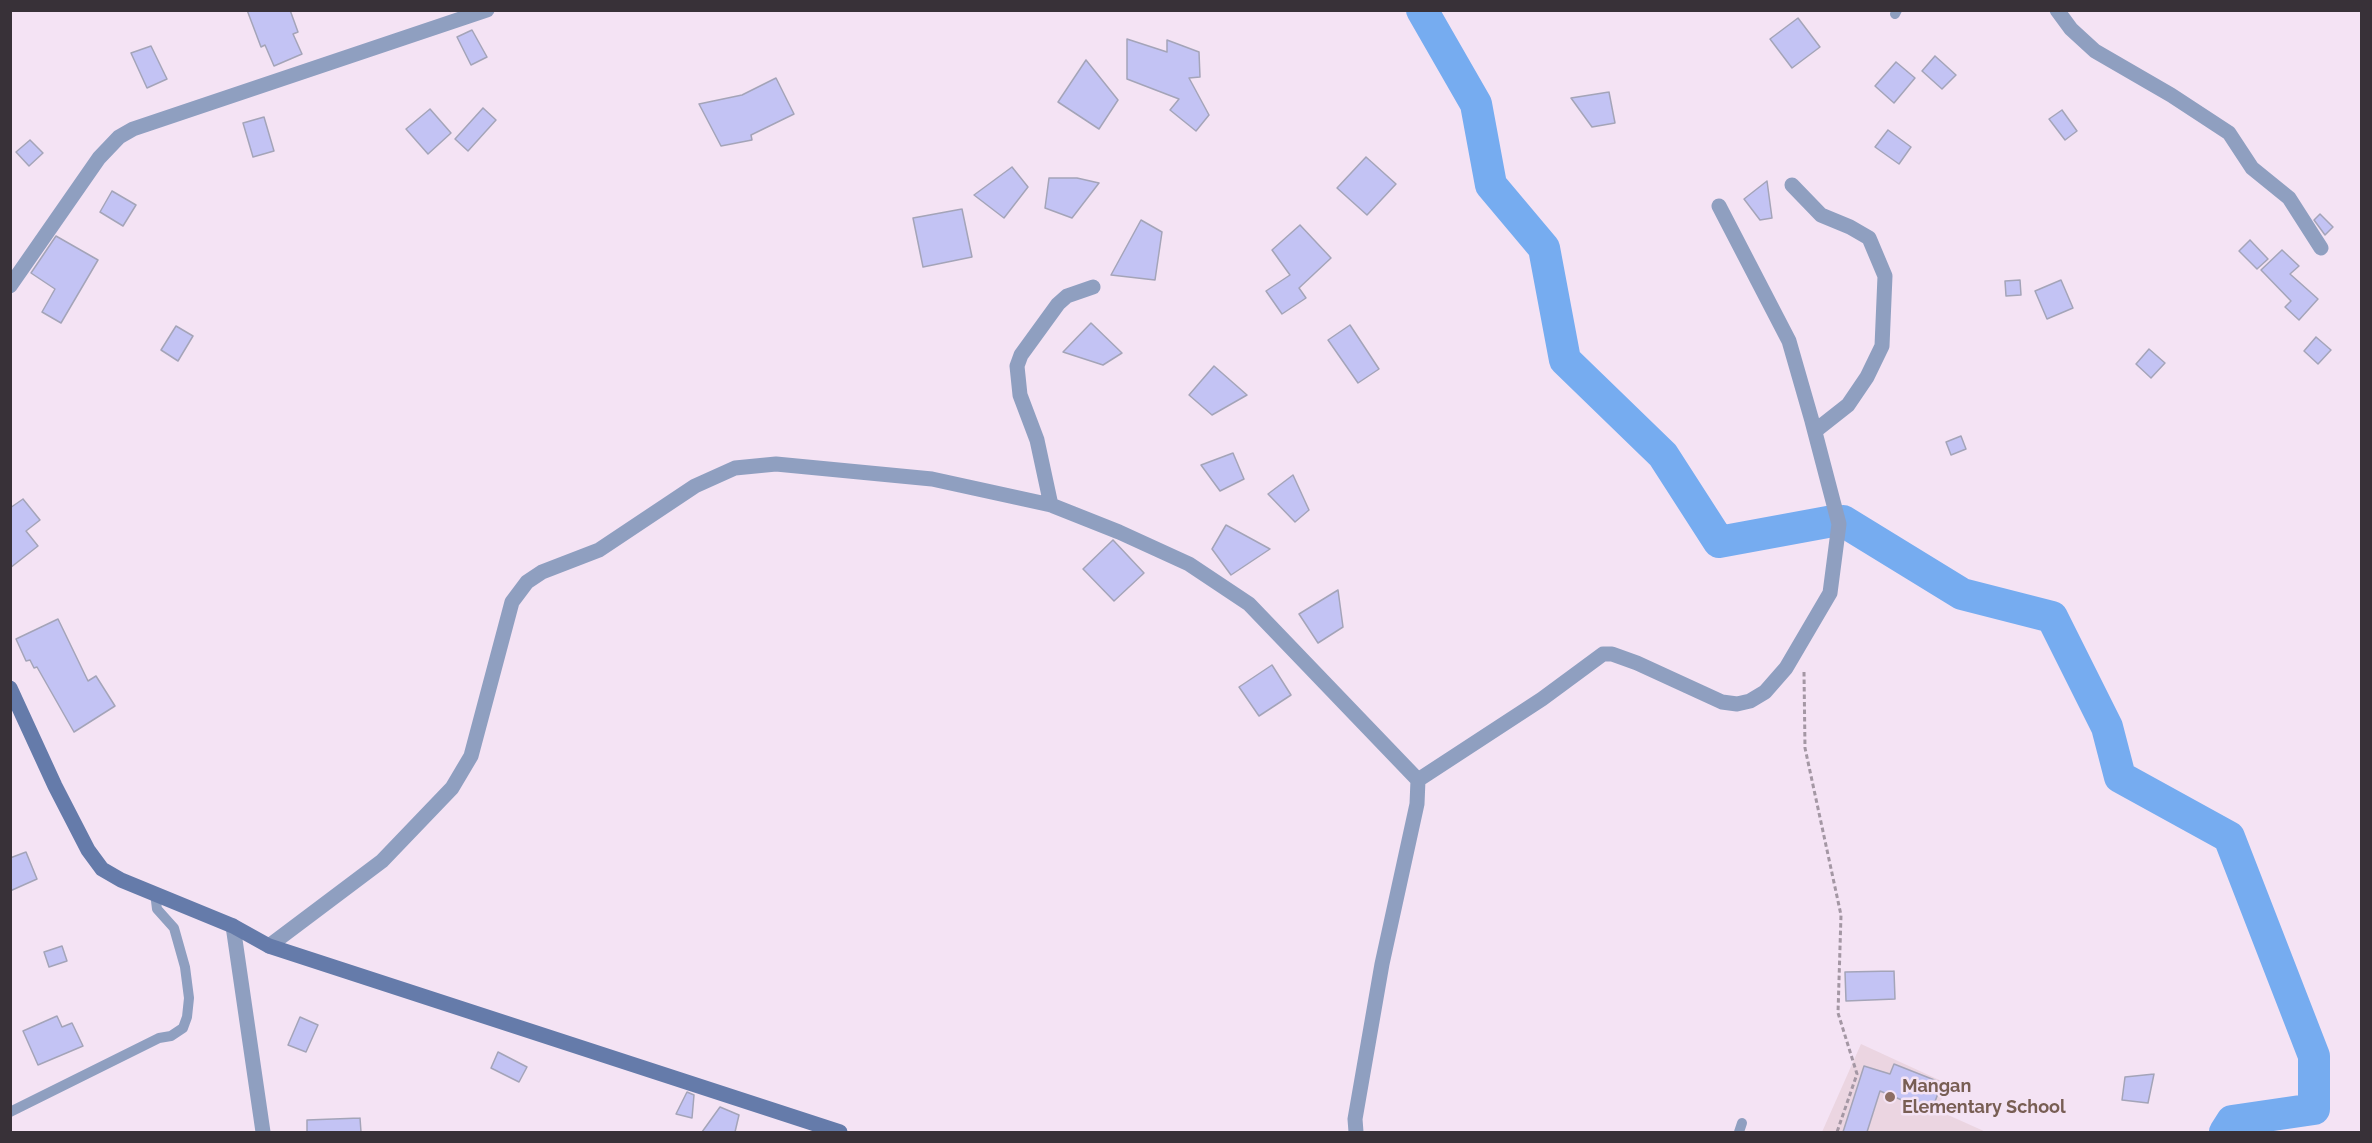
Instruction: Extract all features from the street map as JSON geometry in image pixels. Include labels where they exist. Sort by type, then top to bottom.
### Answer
[{"type":"street","points":[[10,286],[99,158],[119,137],[133,129],[487,10]]},
{"type":"street","points":[[2056,10],[2071,29],[2095,51],[2171,95],[2229,133],[2252,168],[2289,198],[2321,248]]},
{"type":"street","points":[[1792,185],[1800,196],[1821,215],[1869,238],[1885,276],[1882,346],[1867,377],[1848,405],[1815,431]]},
{"type":"street","points":[[1418,780],[1542,699],[1603,654],[1620,656],[1722,702],[1737,704],[1750,701],[1765,692],[1786,668],[1830,593],[1839,524],[1815,431],[1789,341],[1719,206]]},
{"type":"street","points":[[1051,505],[1037,440],[1020,395],[1017,366],[1021,355],[1058,304],[1067,296],[1093,287]]},
{"type":"street","points":[[269,946],[382,861],[452,788],[471,756],[512,602],[527,582],[542,572],[599,550],[718,474],[753,465],[776,464],[932,479],[1051,505],[1119,532],[1189,564],[1249,604],[1418,780],[1417,804],[1378,987],[1355,1119],[1356,1132]]},
{"type":"street","points":[[10,688],[55,786],[88,850],[102,869],[233,926],[269,946],[840,1132]]},
{"type":"street","points":[[233,926],[263,1132]]},
{"type":"lane","points":[[10,1112],[159,1038],[171,1036],[183,1028],[189,998],[185,967],[174,928],[157,909],[155,893]]},
{"type":"path","points":[[1803,640],[1805,748],[1841,915],[1838,1013],[1857,1074],[1837,1132]]},
{"type":"shaded area","name":"Mangan Elementary School","points":[[1861,1044],[1948,1084],[1937,1110],[1986,1132],[1822,1132]]},
{"type":"building","points":[[247,10],[290,10],[298,32],[293,34],[302,54],[274,66],[265,45],[261,47]]},
{"type":"building","points":[[1798,18],[1820,47],[1792,68],[1770,39]]},
{"type":"building","points":[[472,30],[487,57],[471,65],[457,37]]},
{"type":"building","points":[[1127,39],[1167,52],[1167,40],[1199,52],[1200,77],[1189,78],[1209,115],[1196,131],[1170,110],[1179,99],[1127,79]]},
{"type":"building","points":[[151,46],[167,79],[147,88],[131,53]]},
{"type":"building","points":[[1935,56],[1956,75],[1942,89],[1922,71]]},
{"type":"building","points":[[1086,60],[1118,100],[1099,129],[1058,102]]},
{"type":"building","points":[[1896,62],[1915,78],[1894,103],[1875,86]]},
{"type":"building","points":[[776,78],[794,114],[751,135],[752,140],[721,146],[699,104],[742,95]]},
{"type":"building","points":[[1609,92],[1615,123],[1592,127],[1571,98]]},
{"type":"building","points":[[483,108],[496,120],[468,151],[455,139]]},
{"type":"building","points":[[430,109],[451,133],[428,154],[406,129]]},
{"type":"building","points":[[2062,110],[2077,131],[2065,140],[2049,119]]},
{"type":"building","points":[[264,117],[274,151],[253,157],[243,123]]},
{"type":"building","points":[[1888,130],[1911,147],[1899,164],[1875,147]]},
{"type":"building","points":[[30,140],[43,153],[29,166],[16,152]]},
{"type":"building","points":[[1366,157],[1396,184],[1367,215],[1337,188]]},
{"type":"building","points":[[1012,167],[1028,187],[1004,218],[974,195]]},
{"type":"building","points":[[1049,178],[1077,178],[1099,183],[1072,218],[1045,208]]},
{"type":"building","points":[[1767,181],[1772,218],[1760,220],[1744,199]]},
{"type":"building","points":[[112,191],[136,205],[123,226],[100,212]]},
{"type":"building","points":[[962,209],[972,257],[923,267],[913,218]]},
{"type":"building","points":[[2320,214],[2333,227],[2325,235],[2314,220]]},
{"type":"building","points":[[1141,220],[1162,232],[1155,280],[1111,275]]},
{"type":"building","points":[[1300,225],[1331,258],[1299,288],[1306,298],[1282,314],[1266,291],[1290,275],[1272,250]]},
{"type":"building","points":[[56,236],[98,260],[61,323],[42,312],[55,289],[31,273]]},
{"type":"building","points":[[2250,240],[2268,259],[2257,269],[2239,251]]},
{"type":"building","points":[[2282,250],[2299,266],[2290,274],[2318,299],[2299,320],[2285,307],[2291,301],[2261,270]]},
{"type":"building","points":[[2020,280],[2021,295],[2006,296],[2005,281]]},
{"type":"building","points":[[2061,280],[2073,308],[2047,319],[2035,291]]},
{"type":"building","points":[[1091,323],[1122,353],[1103,365],[1063,352]]},
{"type":"building","points":[[1350,325],[1379,369],[1358,383],[1328,340]]},
{"type":"building","points":[[176,326],[193,336],[178,361],[161,350]]},
{"type":"building","points":[[2316,337],[2331,350],[2318,364],[2304,351]]},
{"type":"building","points":[[2149,349],[2165,363],[2151,378],[2136,364]]},
{"type":"building","points":[[1214,366],[1247,395],[1212,415],[1189,395]]},
{"type":"building","points":[[1961,436],[1966,449],[1951,455],[1946,442]]},
{"type":"building","points":[[1233,453],[1244,479],[1220,491],[1201,465]]},
{"type":"building","points":[[1293,475],[1309,510],[1295,522],[1268,494]]},
{"type":"building","points":[[23,499],[40,520],[26,531],[38,546],[10,568],[10,508]]},
{"type":"building","points":[[1226,525],[1270,549],[1231,575],[1212,549]]},
{"type":"building","points":[[1113,540],[1144,573],[1114,601],[1083,569]]},
{"type":"building","points":[[1338,590],[1343,627],[1318,643],[1299,614]]},
{"type":"building","points":[[58,619],[88,681],[96,676],[115,706],[74,732],[37,667],[34,668],[30,660],[26,661],[16,639]]},
{"type":"building","points":[[1272,665],[1291,695],[1259,716],[1239,687]]},
{"type":"building","points":[[26,852],[37,879],[10,891],[10,858]]},
{"type":"building","points":[[62,946],[67,961],[49,967],[44,952]]},
{"type":"building","points":[[1894,971],[1895,999],[1846,1001],[1845,972]]},
{"type":"building","points":[[57,1016],[62,1027],[72,1023],[83,1046],[38,1065],[23,1031]]},
{"type":"building","points":[[300,1017],[318,1025],[306,1052],[288,1045]]},
{"type":"building","points":[[498,1052],[527,1067],[519,1082],[491,1068]]},
{"type":"building","points":[[1894,1064],[1942,1083],[1931,1112],[1880,1091],[1867,1132],[1843,1132],[1864,1066],[1890,1074]]},
{"type":"building","points":[[2154,1074],[2148,1103],[2122,1100],[2125,1077]]},
{"type":"building","points":[[687,1092],[694,1095],[692,1118],[676,1114]]},
{"type":"building","points":[[720,1107],[739,1115],[735,1132],[702,1132]]},
{"type":"building","points":[[360,1118],[361,1132],[307,1132],[307,1120]]},
{"type":"waterway","points":[[1422,10],[1476,104],[1491,185],[1544,248],[1565,360],[1663,455],[1719,542],[1833,521]]},
{"type":"waterway","points":[[1843,521],[1962,594],[2052,617],[2107,727],[2120,777],[2229,837],[2314,1056],[2314,1109],[2232,1121],[2225,1132]]},
{"type":"place","name":"Mangan Elementary School","points":[[1890,1097]]}]
